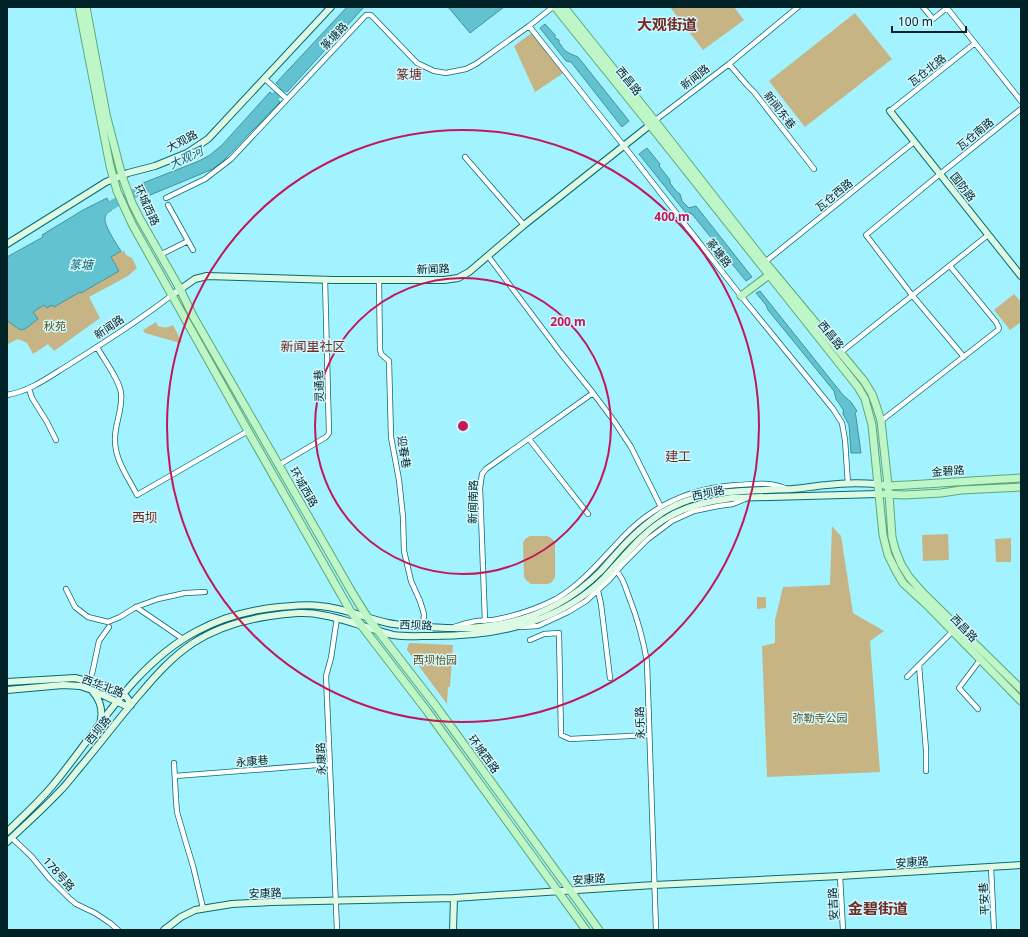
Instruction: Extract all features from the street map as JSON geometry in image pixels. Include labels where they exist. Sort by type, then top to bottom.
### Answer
[{"type":"main road","name":"环城西路","points":[[79,7],[113,179],[132,224],[248,432],[351,612],[427,712],[586,930]]},
{"type":"main road","name":"环城西路","points":[[86,7],[106,114],[122,176],[132,203],[180,289],[193,316],[368,618],[436,706],[598,930]]},
{"type":"main road","name":"大观路","points":[[7,244],[98,186],[113,179],[155,166],[187,153],[208,139],[331,7]]},
{"type":"main road","name":"西昌路","points":[[554,7],[653,123],[765,262],[864,381],[872,394],[881,421],[892,537],[901,564],[909,577],[1021,689]]},
{"type":"main road","name":"西昌路","points":[[564,7],[769,275],[858,387],[865,399],[872,425],[883,535],[888,556],[904,583],[1021,701]]},
{"type":"main road","name":"国防路","points":[[890,111],[1021,276]]},
{"type":"main road","name":"新闻路","points":[[172,294],[195,279],[208,276],[379,280],[444,280],[458,278],[469,272],[524,225],[653,123]]},
{"type":"main road","points":[[741,296],[769,275]]},
{"type":"main road","name":"金碧路","points":[[877,484],[888,486],[939,484],[960,481],[1021,478]]},
{"type":"main road","name":"西坝路","points":[[7,832],[52,788],[124,694],[155,660],[183,639],[207,626],[232,616],[258,610],[290,606],[318,606],[351,612],[392,624],[423,627],[450,628],[492,626],[513,622],[543,612],[560,603],[591,581],[628,540],[648,523],[666,510],[690,499],[732,491],[792,489],[827,485],[877,484]]},
{"type":"main road","name":"金碧路","points":[[878,494],[904,495],[1021,487]]},
{"type":"main road","name":"西坝路","points":[[9,840],[61,790],[131,705],[177,654],[194,642],[229,625],[259,618],[304,613],[319,614],[337,618],[396,635],[443,636],[507,629],[534,621],[565,607],[582,596],[615,569],[644,535],[661,522],[692,506],[717,500],[750,497],[878,494]]},
{"type":"main road","name":"西华北路","points":[[7,682],[75,678],[103,685],[124,694],[131,705],[124,705],[80,686],[63,685],[7,690]]},
{"type":"main road","points":[[108,687],[117,688],[126,686],[137,679]]},
{"type":"main road","points":[[92,690],[100,706],[101,716],[99,726]]},
{"type":"main road","name":"安康路","points":[[164,930],[181,916],[195,910],[232,904],[454,898],[654,885],[1021,865]]},
{"type":"main road","points":[[453,930],[454,898]]},
{"type":"street","name":"篆塘路","points":[[166,198],[205,179],[231,159],[366,15],[371,15],[417,63],[434,71],[446,73],[466,69],[476,64],[554,7]]},
{"type":"street","name":"新闻路","points":[[653,123],[729,64],[798,7]]},
{"type":"street","points":[[923,7],[933,19],[948,8],[1021,101]]},
{"type":"street","name":"篆塘路","points":[[529,26],[741,296],[828,403],[842,423],[845,440],[848,484]]},
{"type":"street","name":"瓦仓北路","points":[[890,111],[975,43]]},
{"type":"street","name":"新闻东巷","points":[[729,64],[754,92],[814,169]]},
{"type":"street","points":[[264,78],[287,99]]},
{"type":"street","name":"瓦仓南路","points":[[912,295],[866,236],[1021,109]]},
{"type":"street","name":"瓦仓西路","points":[[765,262],[914,142]]},
{"type":"street","points":[[465,157],[524,225]]},
{"type":"street","points":[[168,205],[192,250]]},
{"type":"street","points":[[840,353],[988,235]]},
{"type":"street","points":[[160,255],[188,241]]},
{"type":"street","points":[[488,256],[560,352],[593,393],[631,447],[661,507]]},
{"type":"street","points":[[881,421],[999,328],[996,322],[950,266]]},
{"type":"street","name":"灵通巷","points":[[279,465],[326,437],[329,433],[325,279]]},
{"type":"street","name":"迎春巷","points":[[379,280],[380,349],[381,354],[389,361],[391,437],[399,480],[403,517],[404,551],[411,581],[424,614],[423,627]]},
{"type":"street","name":"新闻路","points":[[7,395],[29,389],[97,347],[152,310],[172,294]]},
{"type":"street","points":[[912,295],[964,357]]},
{"type":"street","points":[[97,347],[118,384],[121,394],[115,448],[118,458],[137,495],[248,432]]},
{"type":"street","points":[[29,389],[32,398],[56,440]]},
{"type":"street","name":"新闻南路","points":[[485,621],[480,488],[482,474],[486,469],[593,393]]},
{"type":"street","points":[[529,439],[588,514]]},
{"type":"street","points":[[450,628],[473,621],[485,621],[511,616],[541,606],[557,598],[587,576],[624,536],[644,518],[675,499],[715,487],[767,484],[792,489]]},
{"type":"street","points":[[507,629],[538,626],[568,612],[586,601],[598,591],[609,580],[615,569]]},
{"type":"street","name":"永乐路","points":[[615,569],[623,582],[644,643],[650,735],[656,930]]},
{"type":"street","points":[[66,589],[75,607],[88,617],[108,622],[120,617],[136,607],[158,599],[184,593],[205,592]]},
{"type":"street","points":[[598,591],[610,678]]},
{"type":"street","points":[[136,607],[183,639]]},
{"type":"street","name":"永康路","points":[[337,618],[331,658],[326,676],[337,930]]},
{"type":"street","points":[[92,674],[99,641],[108,627]]},
{"type":"street","points":[[907,677],[952,632]]},
{"type":"street","points":[[530,640],[544,634],[559,633],[561,735],[570,739],[650,735]]},
{"type":"street","points":[[978,709],[959,688],[980,660]]},
{"type":"street","points":[[919,665],[926,750],[926,771]]},
{"type":"street","points":[[174,764],[177,812],[193,866],[203,908]]},
{"type":"street","name":"永康巷","points":[[175,776],[330,764]]},
{"type":"street","name":"178号路","points":[[9,840],[32,857],[50,879],[76,904],[95,913],[118,930]]},
{"type":"street","name":"平安巷","points":[[991,867],[994,930]]},
{"type":"street","name":"安吉路","points":[[840,876],[843,930]]},
{"type":"green space","points":[[670,7],[734,7],[744,20],[703,50]]},
{"type":"green space","points":[[855,13],[892,59],[805,127],[769,81]]},
{"type":"green space","points":[[533,32],[565,72],[535,92],[514,46]]},
{"type":"green space","name":"秋苑","points":[[121,251],[124,251],[126,255],[132,258],[137,268],[128,276],[89,297],[100,318],[54,351],[48,344],[33,354],[27,343],[18,339],[8,344],[7,320],[17,328],[22,330],[25,329],[37,320],[33,312],[45,305],[52,304],[54,307],[119,271],[111,257]]},
{"type":"green space","points":[[1014,294],[1021,302],[1021,322],[1010,330],[994,310]]},
{"type":"green space","points":[[156,322],[158,326],[162,327],[173,325],[182,342],[180,343],[145,333],[143,330]]},
{"type":"green space","name":"弥勒寺公园","points":[[832,526],[841,536],[853,613],[884,631],[870,641],[880,772],[767,777],[762,646],[775,643],[775,620],[783,587],[830,585]]},
{"type":"green space","points":[[948,534],[949,560],[923,561],[922,535]]},
{"type":"green space","points":[[530,536],[547,536],[555,543],[555,577],[552,582],[548,584],[531,584],[524,577],[523,543],[525,539]]},
{"type":"green space","points":[[1011,538],[1011,562],[996,562],[995,539]]},
{"type":"green space","points":[[757,597],[766,597],[766,608],[757,609]]},
{"type":"green space","name":"西坝怡园","points":[[410,643],[453,645],[450,687],[448,687],[447,704],[407,650]]},
{"type":"water","points":[[347,7],[364,7],[287,92],[276,83]]},
{"type":"water","points":[[447,7],[504,7],[470,33]]},
{"type":"water","points":[[545,24],[555,35],[555,38],[559,40],[559,43],[564,49],[578,57],[629,121],[622,127],[571,62],[566,61],[540,28]]},
{"type":"water","points":[[270,92],[280,102],[224,160],[213,169],[143,198],[138,185],[199,161],[210,155],[222,145]]},
{"type":"water","points":[[647,148],[660,164],[659,166],[670,180],[670,183],[680,194],[682,201],[689,208],[696,206],[752,277],[746,281],[692,214],[686,213],[639,154]]},
{"type":"water","name":"篆塘","points":[[107,198],[112,210],[106,214],[106,224],[121,251],[111,257],[119,271],[54,307],[52,305],[47,308],[44,305],[33,312],[38,319],[25,329],[22,330],[17,328],[7,320],[7,257],[43,237],[42,235],[83,210]]},
{"type":"water","points":[[760,291],[857,411],[855,413],[861,453],[851,453],[849,425],[843,414],[844,411],[836,399],[834,391],[768,310],[766,305],[756,293]]},
{"type":"waterway","name":"大观河","points":[[267,105],[291,80]]},
{"type":"waterway","name":"大观河","points":[[99,212],[150,186]]},
{"type":"district","name":"大观街道","points":[[667,25]]},
{"type":"district","name":"篆塘","points":[[409,74]]},
{"type":"district","name":"新闻里社区","points":[[313,346]]},
{"type":"district","name":"建工","points":[[678,456]]},
{"type":"district","name":"西坝","points":[[145,517]]},
{"type":"district","name":"金碧街道","points":[[878,909]]}]
